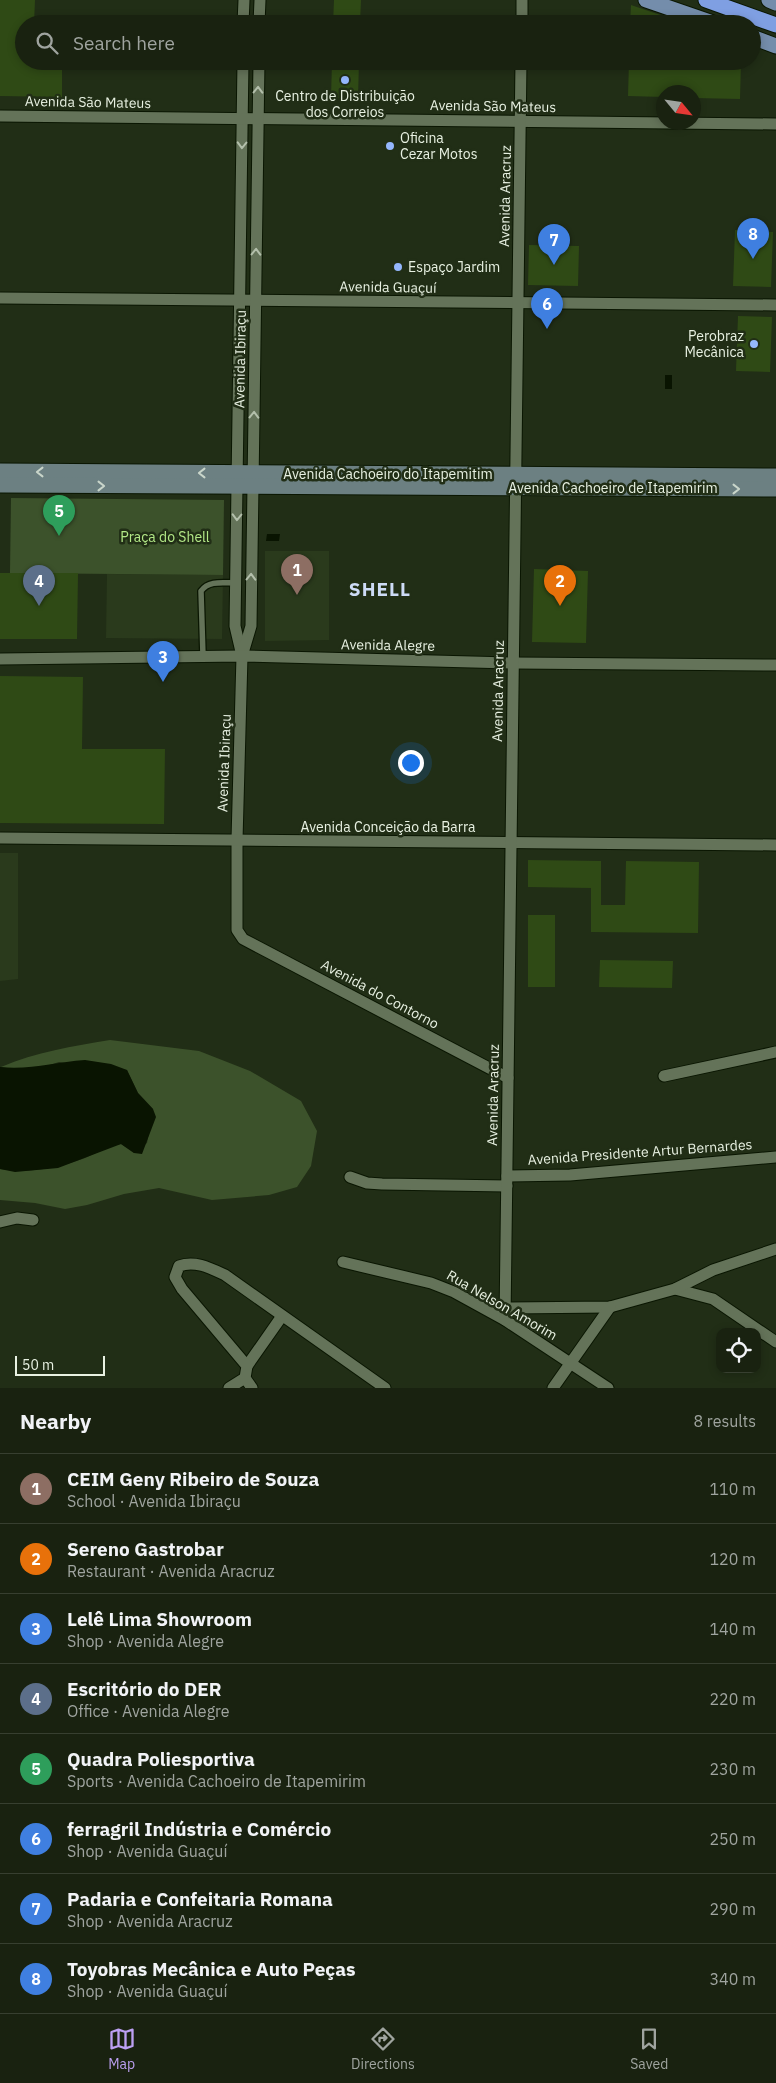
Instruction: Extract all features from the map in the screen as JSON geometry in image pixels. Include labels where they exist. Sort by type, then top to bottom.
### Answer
[{"type":"highway","points":[[706,0],[748,15]]},
{"type":"highway","points":[[761,20],[776,25]]},
{"type":"main road","points":[[646,0],[690,15]]},
{"type":"main road","points":[[769,0],[776,2]]},
{"type":"main road","points":[[761,40],[776,46]]},
{"type":"street","points":[[243,15],[244,0]]},
{"type":"street","points":[[259,15],[260,0]]},
{"type":"street","points":[[522,0],[522,15]]},
{"type":"street","name":"Avenida Ibiraçu","points":[[239,935],[237,840],[242,656],[235,626],[243,70]]},
{"type":"street","name":"Avenida Ibiraçu","points":[[242,656],[251,626],[259,70]]},
{"type":"street","name":"Avenida Aracruz","points":[[505,1314],[522,70]]},
{"type":"street","name":"Avenida São Mateus","points":[[0,116],[776,124]]},
{"type":"street","name":"Avenida Guaçuí","points":[[0,298],[776,305]]},
{"type":"street","points":[[0,471],[237,480]]},
{"type":"street","points":[[516,481],[776,476]]},
{"type":"street","name":"Avenida Cachoeiro de Itapemirim","points":[[0,485],[237,480],[516,481],[776,489]]},
{"type":"street","name":"Avenida Alegre","points":[[0,658],[242,656],[514,663],[776,665]]},
{"type":"street","name":"Avenida Conceição da Barra","points":[[0,838],[776,845]]},
{"type":"street","name":"Avenida do Contorno","points":[[239,935],[508,1078]]},
{"type":"street","points":[[664,1076],[776,1052]]},
{"type":"street","name":"Avenida Presidente Artur Bernardes","points":[[350,1177],[367,1183],[382,1184],[507,1181],[776,1157]]},
{"type":"street","points":[[0,1222],[17,1218],[33,1220]]},
{"type":"street","points":[[505,1314],[610,1307],[675,1289],[713,1270],[776,1249]]},
{"type":"street","name":"Rua Nelson Amorim","points":[[343,1262],[431,1282],[505,1314],[608,1388]]},
{"type":"street","points":[[252,1388],[246,1372],[182,1289],[175,1277],[176,1271],[186,1264],[202,1265],[225,1275],[385,1388]]},
{"type":"street","points":[[675,1289],[713,1299],[776,1342]]},
{"type":"street","points":[[553,1388],[610,1307]]},
{"type":"street","points":[[229,1388],[246,1372],[282,1316]]},
{"type":"lane","points":[[203,656],[201,591],[205,586],[212,583],[236,583]]},
{"type":"shaded area","points":[[665,375],[672,375],[672,389],[665,389]]},
{"type":"shaded area","points":[[267,534],[280,534],[279,541],[266,541]]},
{"type":"shaded area","points":[[265,551],[329,551],[329,640],[265,641]]},
{"type":"shaded area","points":[[107,574],[223,575],[222,639],[106,638]]},
{"type":"shaded area","points":[[0,853],[18,853],[18,979],[0,981]]},
{"type":"shaded area","points":[[85,1060],[111,1064],[127,1070],[138,1093],[153,1109],[156,1117],[142,1154],[134,1153],[121,1144],[58,1168],[15,1172],[0,1169],[0,1067],[33,1067]]},
{"type":"green space","name":"Praça do Shell","points":[[11,498],[224,500],[223,575],[10,573]]},
{"type":"green space","points":[[110,1040],[199,1051],[250,1071],[301,1101],[317,1131],[311,1166],[297,1187],[269,1195],[212,1200],[159,1188],[124,1194],[87,1205],[65,1209],[35,1203],[0,1200],[0,1169],[21,1171],[54,1167],[75,1162],[121,1144],[134,1153],[147,1143],[153,1109],[138,1093],[127,1070],[59,1062],[43,1067],[18,1070],[1,1067],[41,1053]]},
{"type":"building","points":[[0,0],[35,0],[34,15],[15,15],[15,70],[62,70],[62,97],[0,96]]},
{"type":"building","points":[[334,0],[361,0],[360,15],[333,15]]},
{"type":"building","points":[[631,5],[660,15],[630,15]]},
{"type":"building","name":"Centro de Distribuição dos Correios","points":[[332,70],[359,70],[358,99],[331,98]]},
{"type":"building","points":[[629,70],[741,70],[740,99],[701,98],[701,85],[656,85],[656,97],[628,96]]},
{"type":"building","points":[[735,230],[773,232],[771,287],[733,286]]},
{"type":"building","points":[[529,245],[579,246],[578,286],[528,285]]},
{"type":"building","name":"Perobraz Mecânica","points":[[738,316],[772,317],[770,372],[736,371]]},
{"type":"building","points":[[534,569],[588,571],[586,643],[532,642]]},
{"type":"building","points":[[0,573],[78,573],[77,639],[0,639]]},
{"type":"building","points":[[0,676],[83,677],[82,749],[165,749],[164,824],[0,823]]},
{"type":"building","points":[[528,860],[601,861],[601,905],[625,905],[626,861],[699,862],[698,933],[591,932],[591,888],[528,887]]},
{"type":"building","points":[[528,915],[555,915],[555,987],[528,987]]},
{"type":"building","points":[[600,960],[673,961],[672,988],[599,987]]},
{"type":"place","name":"Centro de Distribuição dos Correios","points":[[345,80]]},
{"type":"place","name":"Oficina Cezar Motos","points":[[390,146]]},
{"type":"place","name":"Toyobras Mecânica e Auto Peças","points":[[753,259]]},
{"type":"place","name":"Padaria e Confeitaria Romana","points":[[554,265]]},
{"type":"place","name":"Espaço Jardim","points":[[398,267]]},
{"type":"place","name":"ferragril Indústria e Comércio","points":[[547,329]]},
{"type":"place","name":"Perobraz Mecânica","points":[[754,344]]},
{"type":"place","name":"Quadra Poliesportiva","points":[[59,536]]},
{"type":"place","name":"CEIM Geny Ribeiro de Souza","points":[[297,595]]},
{"type":"place","name":"Escritório do DER","points":[[39,606]]},
{"type":"place","name":"Sereno Gastrobar","points":[[560,606]]},
{"type":"place","name":"Lelê Lima Showroom","points":[[163,682]]},
{"type":"district","name":"SHELL","points":[[380,589]]}]
